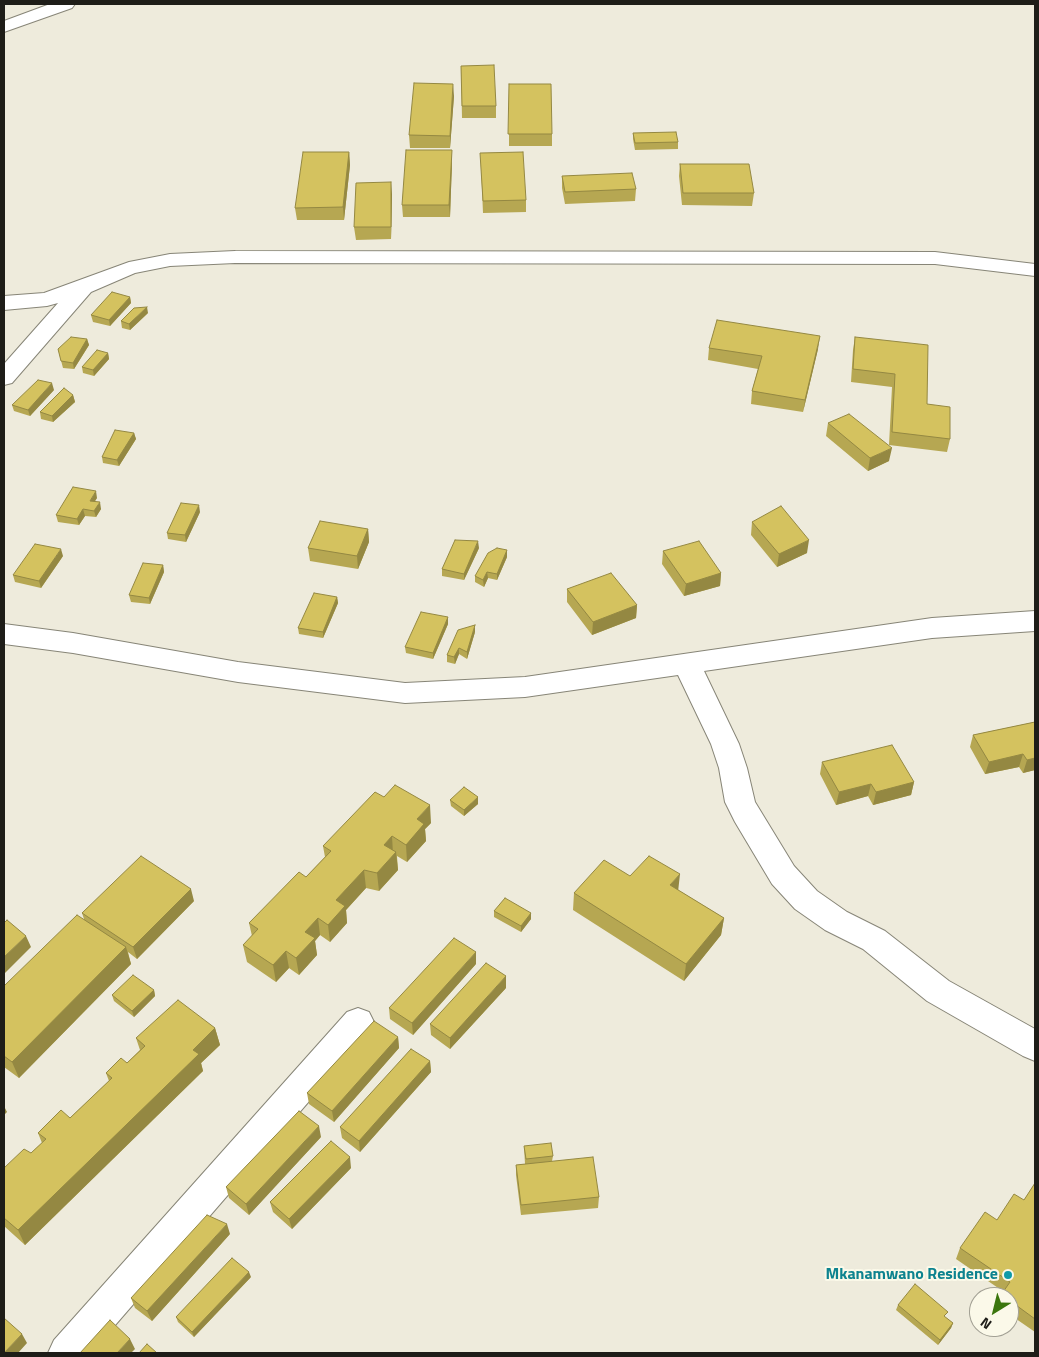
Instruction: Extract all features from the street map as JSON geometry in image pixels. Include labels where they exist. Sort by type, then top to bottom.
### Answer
[{"type":"street","points":[[4,27],[66,4]]},
{"type":"street","points":[[4,303],[47,299],[84,287],[129,268],[170,260],[235,257],[935,258],[1035,270]]},
{"type":"street","points":[[4,378],[84,287]]},
{"type":"street","points":[[4,634],[73,643],[238,672],[405,693],[525,686],[932,628],[1035,620]]},
{"type":"street","points":[[686,663],[725,744],[733,768],[740,802],[750,822],[783,875],[806,900],[836,921],[874,940],[938,991],[1035,1046]]},
{"type":"street","points":[[67,1353],[358,1022]]},
{"type":"building","points":[[494,65],[496,106],[462,106],[461,66]]},
{"type":"building","points":[[414,83],[453,84],[450,136],[409,135]]},
{"type":"building","points":[[509,84],[551,84],[552,134],[508,134]]},
{"type":"building","points":[[676,132],[678,142],[635,143],[633,133]]},
{"type":"building","points":[[406,150],[452,150],[449,205],[402,205]]},
{"type":"building","points":[[303,152],[349,152],[343,207],[295,208]]},
{"type":"building","points":[[523,152],[526,200],[483,201],[480,153]]},
{"type":"building","points":[[680,164],[749,164],[754,193],[683,193]]},
{"type":"building","points":[[632,173],[636,189],[565,192],[562,176]]},
{"type":"building","points":[[391,182],[391,227],[354,227],[356,183]]},
{"type":"building","points":[[112,292],[130,297],[109,320],[91,315]]},
{"type":"building","points":[[147,307],[129,324],[121,321],[134,308]]},
{"type":"building","points":[[717,320],[820,336],[805,400],[752,391],[762,356],[709,348]]},
{"type":"building","points":[[71,337],[87,339],[73,363],[61,361],[58,349]]},
{"type":"building","points":[[855,337],[928,345],[927,404],[950,407],[950,439],[892,432],[895,374],[853,369]]},
{"type":"building","points":[[97,350],[108,353],[93,370],[82,367]]},
{"type":"building","points":[[38,380],[52,383],[28,410],[12,405]]},
{"type":"building","points":[[64,388],[73,395],[52,416],[40,412]]},
{"type":"building","points":[[849,414],[892,448],[870,458],[828,423]]},
{"type":"building","points":[[115,430],[134,433],[117,460],[102,457]]},
{"type":"building","points":[[73,487],[96,491],[90,501],[100,502],[94,511],[83,509],[77,519],[56,515]]},
{"type":"building","points":[[181,503],[199,505],[185,535],[167,533]]},
{"type":"building","points":[[781,506],[809,540],[779,554],[752,522]]},
{"type":"building","points":[[320,521],[368,529],[357,556],[308,548]]},
{"type":"building","points":[[455,540],[478,541],[464,574],[442,569]]},
{"type":"building","points":[[699,541],[721,573],[686,584],[663,551]]},
{"type":"building","points":[[35,544],[61,549],[39,581],[13,575]]},
{"type":"building","points":[[497,548],[507,550],[497,574],[487,572],[483,580],[475,576],[488,553]]},
{"type":"building","points":[[143,563],[163,565],[149,598],[129,595]]},
{"type":"building","points":[[611,573],[637,605],[593,622],[567,589]]},
{"type":"building","points":[[314,593],[337,597],[323,632],[298,628]]},
{"type":"building","points":[[421,612],[448,617],[433,653],[405,647]]},
{"type":"building","points":[[475,625],[467,652],[459,648],[454,657],[447,655],[458,630]]},
{"type":"building","points":[[1035,722],[1035,758],[1027,760],[1023,754],[989,762],[973,735]]},
{"type":"building","points":[[892,745],[914,782],[876,792],[871,784],[839,792],[822,762]]},
{"type":"building","points":[[395,785],[430,805],[417,819],[424,824],[406,845],[392,836],[384,845],[396,852],[377,873],[364,870],[336,900],[345,906],[328,925],[318,918],[305,932],[315,938],[296,958],[286,951],[273,965],[243,945],[258,929],[249,923],[299,872],[306,877],[331,851],[323,846],[375,792],[384,797]]},
{"type":"building","points":[[464,787],[478,797],[464,810],[450,800]]},
{"type":"building","points":[[141,856],[191,889],[133,947],[82,913]]},
{"type":"building","points":[[649,856],[680,874],[670,885],[724,918],[686,964],[574,893],[604,860],[630,876]]},
{"type":"building","points":[[505,898],[531,913],[521,926],[494,911]]},
{"type":"building","points":[[77,915],[126,947],[12,1062],[4,1056],[4,986]]},
{"type":"building","points":[[7,920],[26,936],[4,957],[4,923]]},
{"type":"building","points":[[454,938],[476,952],[412,1023],[389,1008]]},
{"type":"building","points":[[486,963],[506,976],[450,1038],[430,1024]]},
{"type":"building","points":[[133,975],[154,990],[132,1011],[112,995]]},
{"type":"building","points":[[178,1000],[215,1028],[193,1050],[199,1054],[18,1230],[4,1218],[4,1168],[24,1149],[31,1153],[46,1139],[38,1133],[61,1110],[70,1118],[112,1078],[106,1073],[121,1058],[127,1063],[145,1046],[136,1038]]},
{"type":"building","points":[[374,1021],[398,1037],[332,1111],[307,1093]]},
{"type":"building","points":[[411,1049],[430,1061],[359,1141],[340,1127]]},
{"type":"building","points":[[299,1111],[319,1126],[246,1204],[226,1187]]},
{"type":"building","points":[[331,1141],[350,1157],[289,1219],[270,1202]]},
{"type":"building","points":[[551,1143],[553,1156],[526,1159],[524,1146]]},
{"type":"building","points":[[593,1157],[599,1197],[521,1205],[516,1165]]},
{"type":"building","name":"Mkanamwano Residence","points":[[1035,1183],[1035,1319],[1019,1307],[1019,1287],[1007,1287],[1010,1282],[960,1248],[985,1212],[997,1220],[1014,1194],[1024,1200]]},
{"type":"building","points":[[207,1215],[227,1224],[147,1311],[131,1298]]},
{"type":"building","points":[[232,1258],[249,1272],[192,1332],[176,1317]]},
{"type":"building","points":[[915,1284],[948,1312],[944,1316],[953,1323],[940,1340],[898,1305]]},
{"type":"building","points":[[4,1318],[22,1334],[4,1353]]},
{"type":"building","points":[[110,1320],[130,1339],[117,1353],[80,1353]]},
{"type":"building","points":[[147,1344],[157,1353],[139,1353]]},
{"type":"place","name":"Mkanamwano Residence","points":[[1008,1275]]}]
